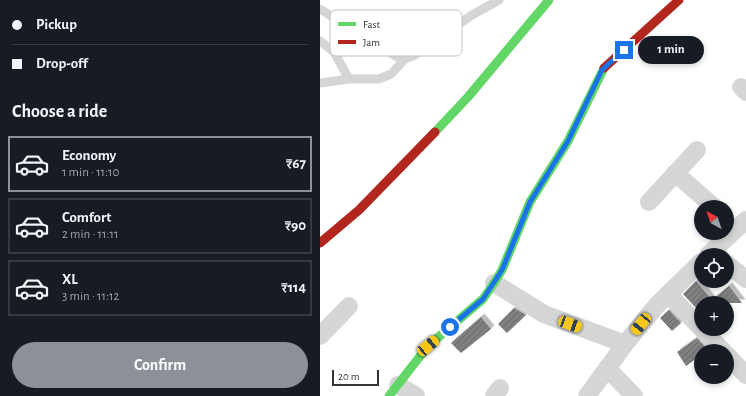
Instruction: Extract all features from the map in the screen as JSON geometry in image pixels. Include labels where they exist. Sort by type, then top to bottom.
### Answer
[{"type":"street","points":[[320,243],[359,210],[428,140],[468,97],[503,53],[550,0]]},
{"type":"street","points":[[416,396],[394,390],[428,346],[483,299],[494,283],[502,270],[530,202],[568,141],[602,70],[678,0]]},
{"type":"street","points":[[649,202],[697,150]]},
{"type":"street","points":[[675,174],[706,200]]},
{"type":"street","points":[[716,248],[737,222]]},
{"type":"street","points":[[587,396],[625,344],[668,294],[694,270]]},
{"type":"street","points":[[734,270],[746,279]]},
{"type":"street","points":[[494,283],[544,314],[625,344]]},
{"type":"street","points":[[668,294],[694,320]]},
{"type":"street","points":[[320,336],[349,306]]},
{"type":"street","points":[[709,336],[717,344]]},
{"type":"street","points":[[734,362],[746,375]]},
{"type":"street","points":[[607,368],[634,396]]},
{"type":"lane","points":[[462,23],[499,0]]},
{"type":"lane","points":[[320,9],[330,15]]},
{"type":"lane","points":[[320,42],[330,49]]},
{"type":"lane","points":[[336,56],[349,79]]},
{"type":"lane","points":[[397,56],[405,59]]},
{"type":"lane","points":[[320,83],[349,79],[379,79],[386,77],[405,59],[411,56]]},
{"type":"building","points":[[694,283],[694,288],[702,288],[709,296],[694,296],[694,306],[683,294]]},
{"type":"building","points":[[727,288],[731,288],[742,303],[734,303],[734,296],[717,296]]},
{"type":"building","points":[[514,308],[526,315],[507,333],[498,324]]},
{"type":"building","points":[[669,310],[681,323],[672,331],[660,318]]},
{"type":"building","points":[[481,317],[491,329],[461,353],[451,343]]},
{"type":"building","points":[[697,338],[702,344],[694,344],[694,360],[686,366],[677,352]]},
{"type":"traffic: fast","points":[[435,132],[468,97],[549,0]]},
{"type":"traffic: fast","points":[[389,396],[428,346],[483,299],[494,283],[502,270],[530,202],[568,141],[604,68]]},
{"type":"traffic: jam","points":[[604,68],[679,0]]},
{"type":"traffic: jam","points":[[320,243],[359,210],[435,132]]},
{"type":"route","points":[[450,327],[483,299],[502,270],[530,202],[568,141],[602,70],[624,50]]}]
